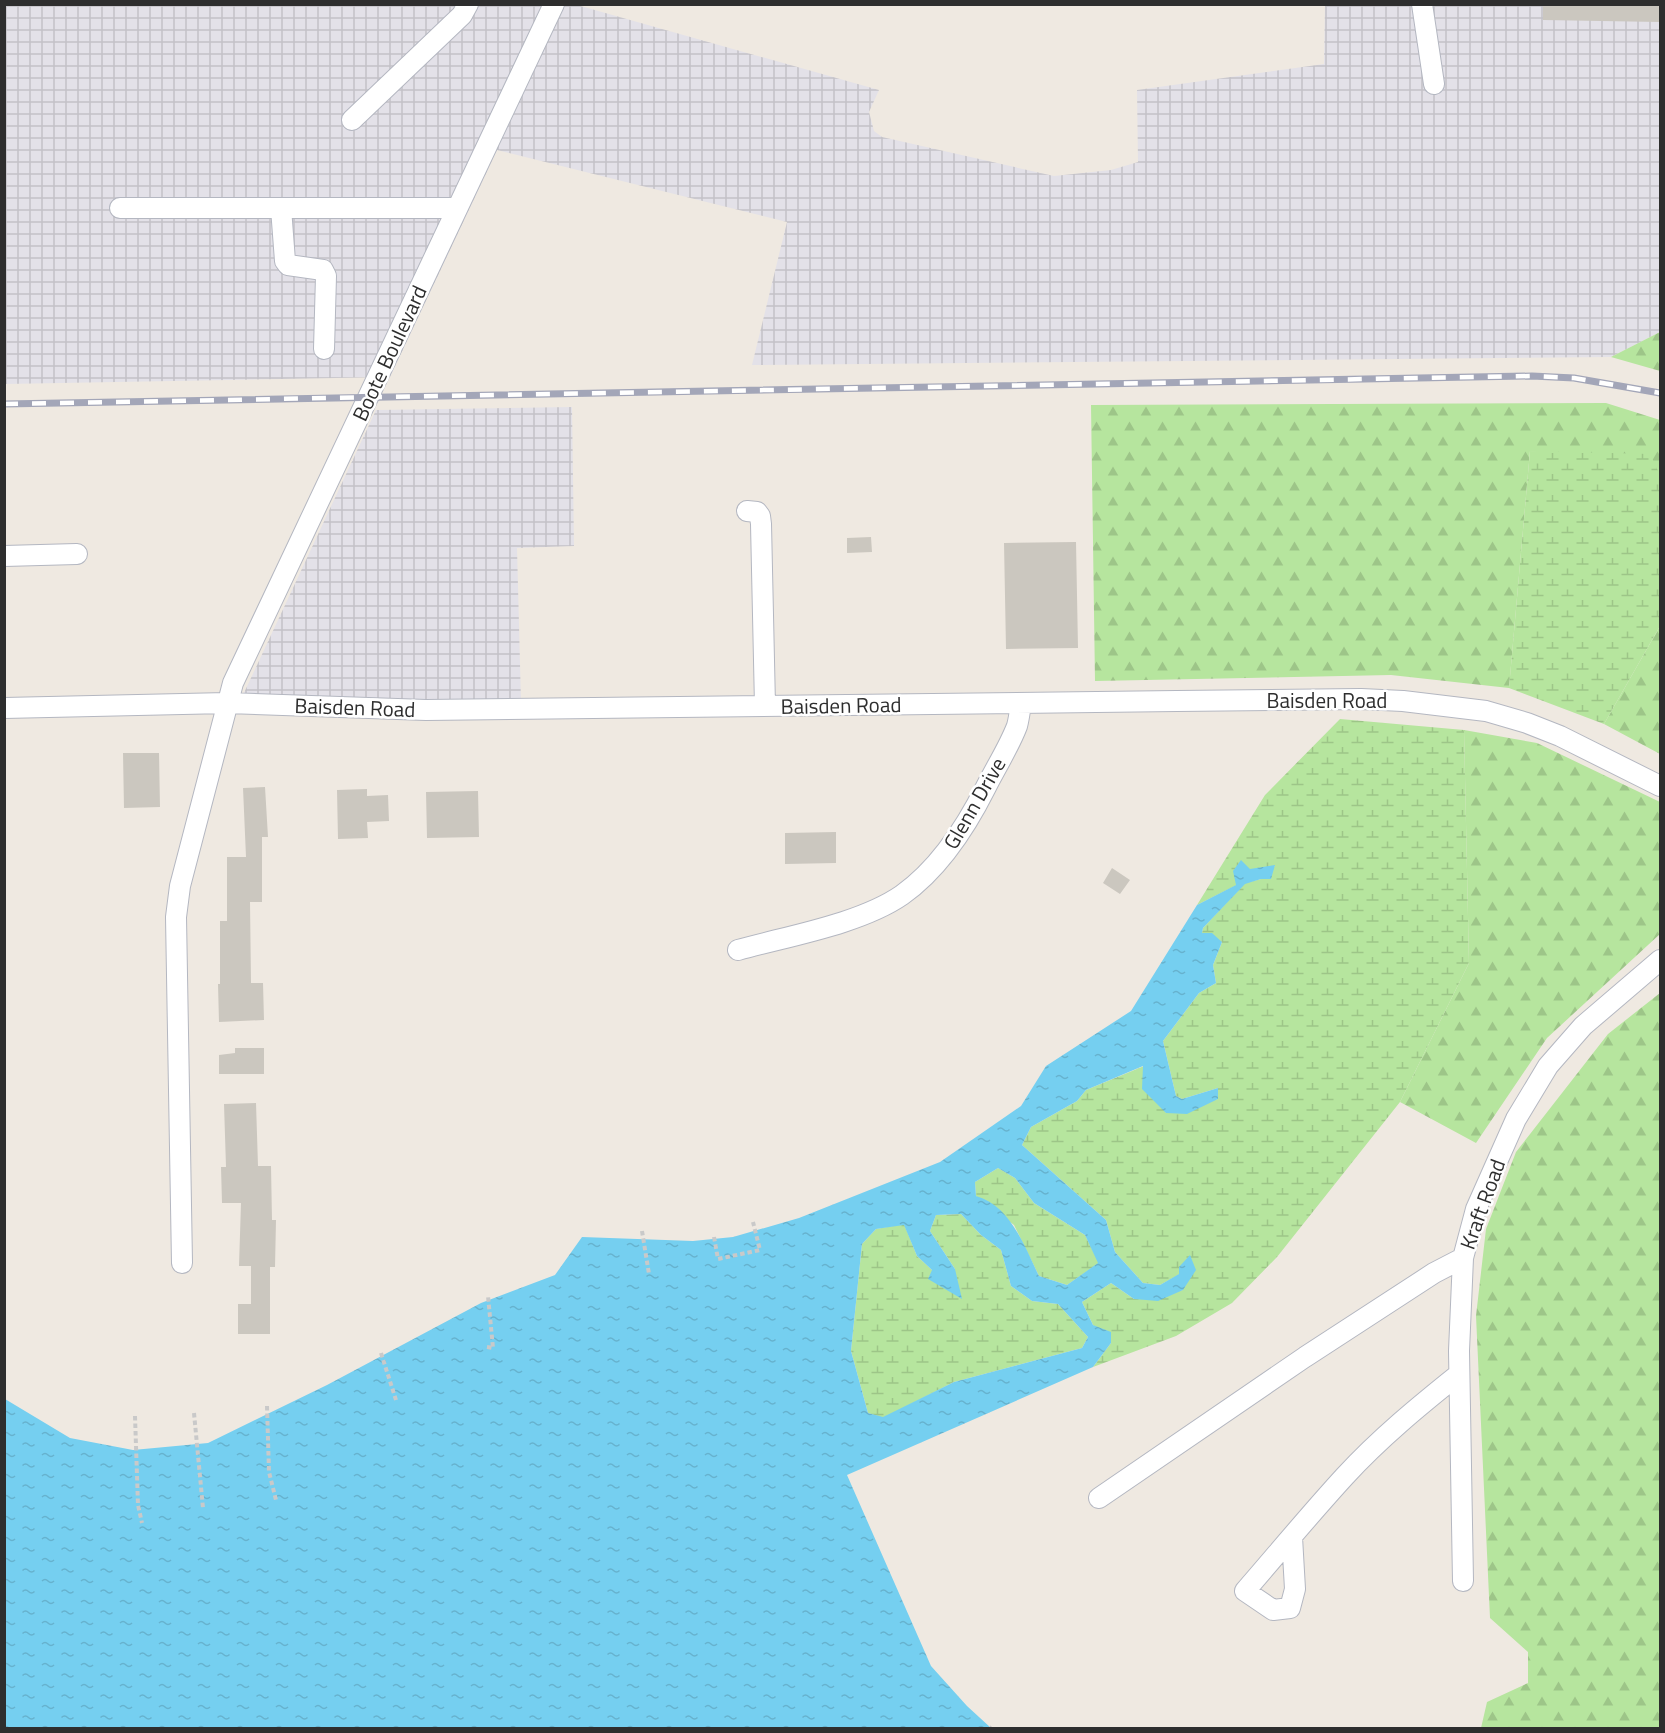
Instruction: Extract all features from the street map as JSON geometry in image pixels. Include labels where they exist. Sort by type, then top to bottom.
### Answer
[{"type":"street","points":[[352,120],[462,15],[468,4]]},
{"type":"street","name":"Boote Boulevard","points":[[182,1263],[176,917],[180,886],[233,682],[555,4]]},
{"type":"street","points":[[1422,4],[1434,84]]},
{"type":"street","points":[[120,208],[457,208]]},
{"type":"street","points":[[281,208],[285,261],[288,265],[323,270],[326,276],[324,349]]},
{"type":"street","points":[[747,511],[757,512],[761,524],[765,706]]},
{"type":"street","points":[[4,556],[77,555]]},
{"type":"street","name":"Baisden Road","points":[[4,708],[227,703],[426,710],[1361,699],[1449,705],[1486,711],[1527,723],[1569,740],[1660,786]]},
{"type":"street","name":"Glenn Drive","points":[[738,950],[856,918],[902,895],[921,879],[945,854],[976,806],[1017,725],[1021,703]]},
{"type":"street","name":"Kraft Road","points":[[1463,1581],[1459,1374],[1463,1258],[1476,1209],[1516,1119],[1548,1066],[1583,1026],[1660,960]]},
{"type":"street","points":[[1099,1498],[1305,1357],[1434,1273],[1463,1258]]},
{"type":"street","points":[[1292,1537],[1346,1475],[1408,1415],[1459,1374]]},
{"type":"path","points":[[714,1237],[718,1260],[760,1250],[753,1222]]},
{"type":"path","points":[[642,1231],[650,1274]]},
{"type":"path","points":[[487,1347],[493,1348],[489,1296]]},
{"type":"path","points":[[381,1353],[396,1400]]},
{"type":"path","points":[[267,1407],[269,1472],[276,1500]]},
{"type":"path","points":[[194,1413],[203,1508]]},
{"type":"path","points":[[135,1416],[138,1505],[142,1523]]},
{"type":"shaded area","points":[[4,5],[577,5],[879,90],[869,112],[874,131],[882,137],[1054,176],[1111,170],[1138,162],[1137,90],[1324,64],[1325,5],[1660,5],[1660,332],[1611,357],[752,365],[787,222],[497,150],[390,377],[5,384]]},
{"type":"shaded area","points":[[572,407],[574,546],[517,548],[521,702],[381,701],[243,695],[376,410]]},
{"type":"green space","points":[[1660,332],[1660,371],[1611,357]]},
{"type":"green space","points":[[1606,403],[1660,420],[1660,475],[1530,451],[1509,688],[1391,675],[1095,681],[1091,405]]},
{"type":"green space","points":[[1530,451],[1650,454],[1660,475],[1660,626],[1604,724],[1509,688]]},
{"type":"green space","points":[[1660,626],[1660,754],[1604,724]]},
{"type":"green space","points":[[1340,719],[1464,730],[1469,963],[1400,1102],[1277,1257],[1232,1303],[1176,1336],[1093,1367],[1111,1343],[1093,1325],[1082,1302],[1111,1283],[1134,1299],[1183,1290],[1179,1267],[1180,1274],[1160,1285],[1143,1283],[1115,1252],[1106,1220],[1022,1145],[1031,1127],[1077,1101],[1086,1090],[1144,1066],[1166,1113],[1218,1099],[1218,1088],[1182,1099],[1176,1096],[1163,1041],[1199,993],[1216,983],[1213,965],[1222,942],[1202,933],[1203,928],[1245,883],[1261,879],[1275,866],[1197,905],[1265,795]]},
{"type":"green space","points":[[1464,730],[1537,743],[1660,802],[1660,934],[1547,1038],[1476,1143],[1400,1102],[1469,963]]},
{"type":"green space","points":[[1660,993],[1660,1728],[1481,1728],[1487,1702],[1528,1683],[1528,1652],[1490,1618],[1476,1316],[1486,1229],[1516,1152],[1608,1034]]},
{"type":"green space","points":[[998,1168],[1015,1178],[1034,1203],[1085,1235],[1099,1263],[1067,1285],[1039,1276],[1014,1225],[976,1196],[975,1182]]},
{"type":"green space","points":[[961,1214],[981,1235],[1001,1250],[1011,1286],[1032,1301],[1058,1304],[1088,1337],[1082,1348],[954,1382],[883,1418],[868,1413],[851,1351],[862,1244],[876,1229],[904,1224],[917,1256],[932,1270],[955,1269],[930,1231],[936,1215]]},
{"type":"water","points":[[1241,860],[1250,869],[1275,865],[1271,879],[1261,879],[1245,884],[1203,928],[1202,933],[1212,933],[1222,942],[1213,965],[1216,983],[1199,993],[1163,1041],[1176,1096],[1182,1099],[1218,1088],[1218,1099],[1187,1114],[1166,1113],[1142,1089],[1143,1066],[1086,1090],[1077,1101],[1031,1127],[1022,1145],[1106,1220],[1115,1252],[1143,1283],[1160,1285],[1179,1274],[1179,1267],[1190,1255],[1196,1270],[1183,1290],[1158,1301],[1134,1299],[1111,1283],[1082,1302],[1093,1325],[1111,1332],[1111,1343],[1093,1367],[847,1475],[931,1666],[967,1706],[991,1728],[5,1728],[5,1399],[70,1438],[133,1450],[208,1443],[327,1385],[481,1303],[555,1275],[582,1237],[693,1241],[733,1237],[799,1218],[940,1162],[1021,1106],[1046,1066],[1131,1011],[1197,905],[1236,885],[1233,871]],"holes":[[[998,1168],[1015,1178],[1034,1203],[1085,1235],[1098,1263],[1067,1285],[1039,1276],[1015,1228],[999,1208],[976,1196],[975,1182]],[[961,1214],[981,1235],[1001,1250],[1011,1286],[1032,1301],[1058,1304],[1088,1337],[1082,1348],[954,1382],[883,1417],[868,1413],[851,1351],[862,1244],[876,1229],[904,1225],[917,1256],[932,1270],[928,1279],[962,1299],[955,1269],[930,1231],[936,1215]]]},
{"type":"building","points":[[1543,4],[1660,4],[1660,22],[1543,20]]},
{"type":"building","points":[[871,537],[872,552],[847,553],[847,538]]},
{"type":"building","points":[[1076,542],[1078,648],[1006,649],[1004,543]]},
{"type":"building","points":[[123,753],[159,753],[160,807],[124,808]]},
{"type":"building","points":[[265,787],[268,837],[262,837],[262,902],[250,902],[251,983],[263,983],[264,1020],[219,1022],[220,921],[227,921],[227,857],[246,857],[243,788]]},
{"type":"building","points":[[367,789],[367,796],[388,795],[389,821],[367,822],[368,838],[338,839],[337,790]]},
{"type":"building","points":[[478,791],[479,837],[427,838],[426,792]]},
{"type":"building","points":[[836,832],[836,863],[785,864],[785,833]]},
{"type":"building","points":[[1112,868],[1130,880],[1120,894],[1103,883]]},
{"type":"building","points":[[235,1048],[264,1048],[264,1074],[219,1074],[219,1055],[235,1053]]},
{"type":"building","points":[[256,1103],[258,1166],[271,1166],[272,1220],[276,1220],[275,1267],[270,1267],[270,1334],[238,1334],[238,1304],[251,1304],[251,1266],[239,1266],[241,1203],[222,1203],[221,1167],[226,1167],[224,1104]]},
{"type":"railway","points":[[4,404],[1532,376],[1574,378],[1660,393]]}]
